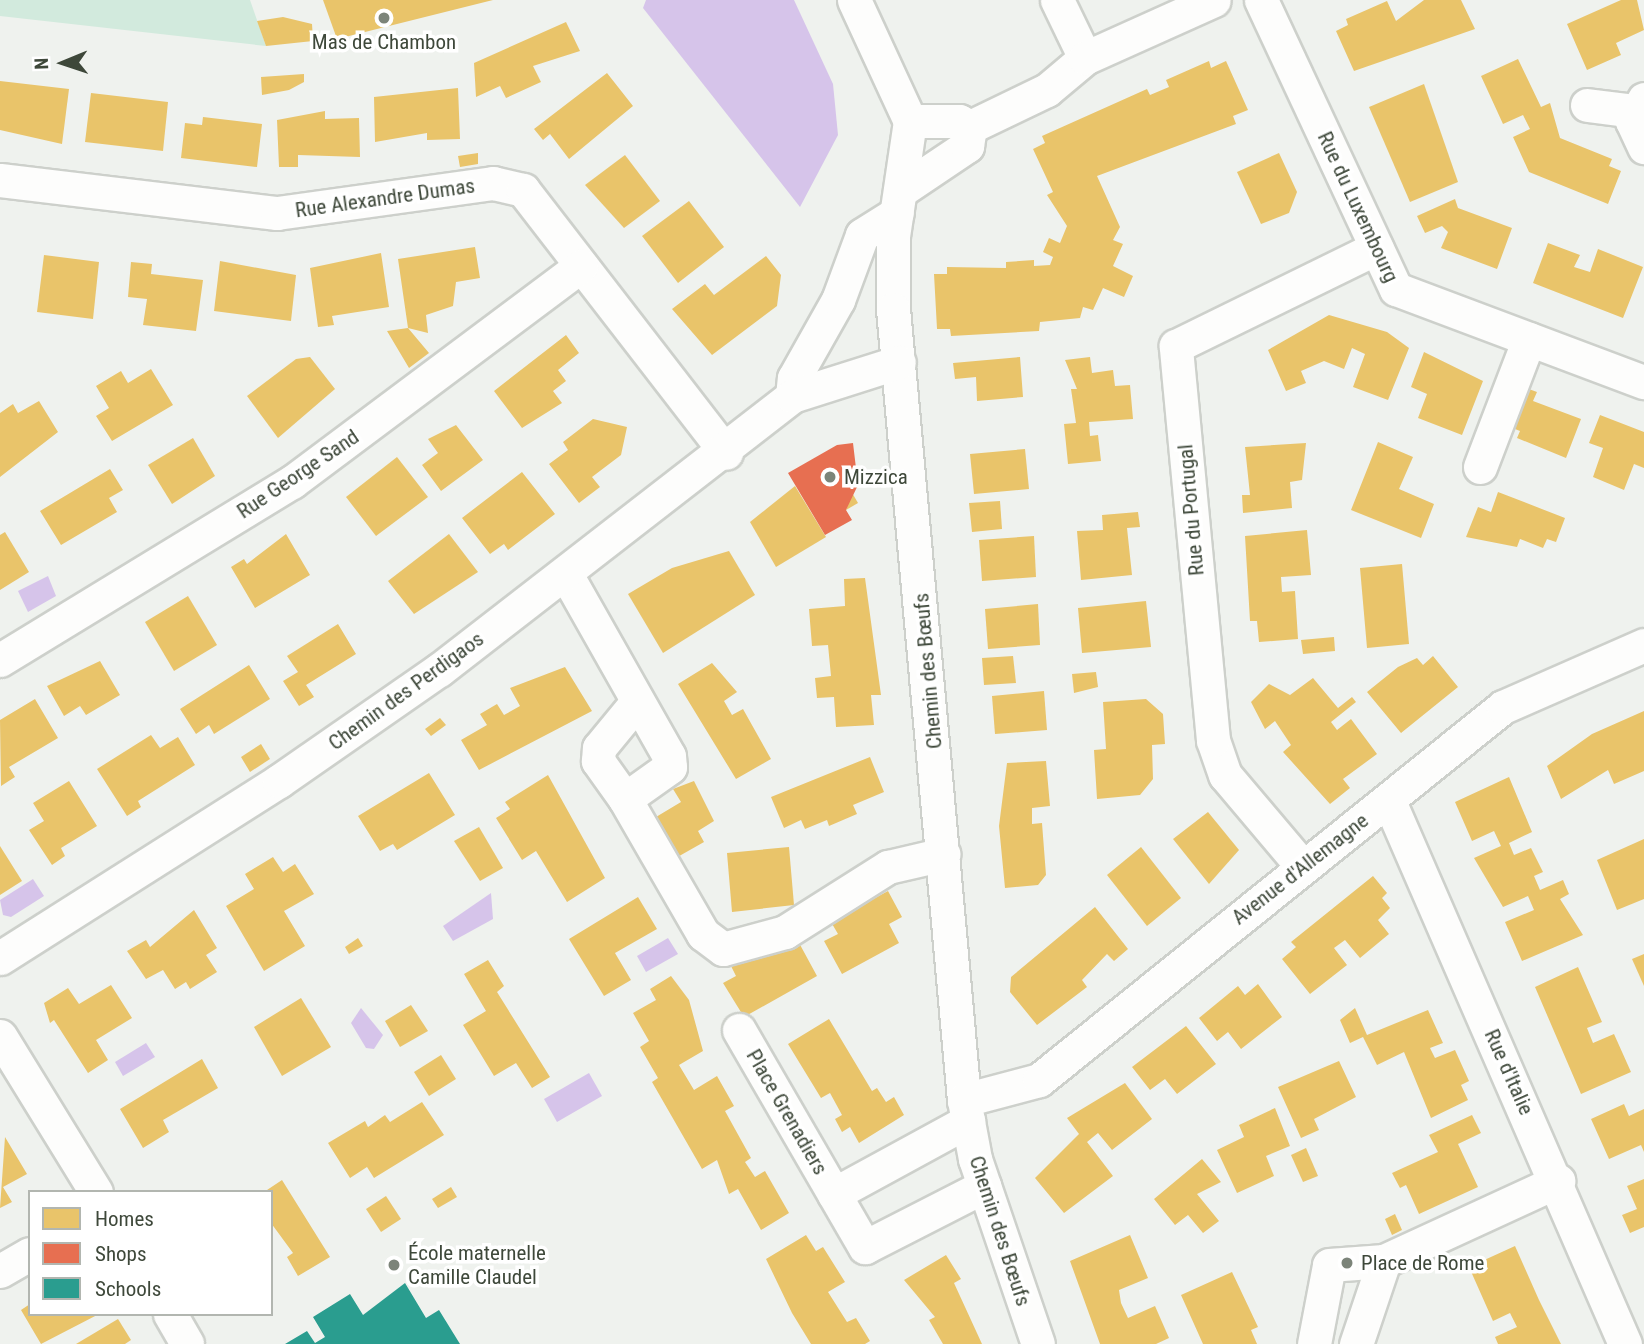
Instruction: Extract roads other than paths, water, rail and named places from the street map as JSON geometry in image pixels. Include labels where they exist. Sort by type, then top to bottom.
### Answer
[{"type":"street","points":[[854,0],[910,121],[959,121],[970,127]]},
{"type":"street","points":[[1057,0],[1084,58]]},
{"type":"street","points":[[970,127],[1047,90],[1084,58],[1214,0]]},
{"type":"street","name":"Rue du Luxembourg","points":[[1261,0],[1396,289],[1644,382]]},
{"type":"street","points":[[1587,105],[1639,105],[1644,147]]},
{"type":"street","name":"Chemin des Bœufs","points":[[910,121],[898,202],[892,309],[899,362],[966,1111],[984,1186],[1038,1344]]},
{"type":"street","points":[[792,396],[794,378],[838,300],[862,236],[898,202],[967,146],[970,127]]},
{"type":"street","name":"Rue Alexandre Dumas","points":[[0,180],[277,214],[493,183],[523,190],[726,453]]},
{"type":"street","name":"Rue du Portugal","points":[[1301,866],[1225,775],[1213,740],[1176,346],[1376,248]]},
{"type":"street","name":"Rue George Sand","points":[[0,660],[292,482],[580,266]]},
{"type":"street","points":[[838,300],[892,309]]},
{"type":"street","points":[[1480,467],[1529,339]]},
{"type":"street","name":"Chemin des Perdigaos","points":[[0,958],[279,781],[566,574],[726,453],[792,396],[899,362]]},
{"type":"street","points":[[566,574],[670,768],[625,799]]},
{"type":"street","name":"Avenue d'Allemagne","points":[[966,1111],[1039,1080],[1301,866],[1389,801],[1503,707],[1644,645]]},
{"type":"street","points":[[636,704],[599,748],[598,761],[625,799],[703,934],[723,949],[785,932],[888,867],[944,854]]},
{"type":"street","name":"Rue d'Italie","points":[[1389,801],[1558,1181],[1625,1344]]},
{"type":"street","name":"Place Grenadiers","points":[[739,1030],[865,1247],[984,1186]]},
{"type":"street","points":[[0,1036],[95,1190]]},
{"type":"street","name":"Place Grenadiers","points":[[834,1194],[966,1111]]},
{"type":"street","points":[[1314,1344],[1329,1265],[1384,1261],[1558,1181]]},
{"type":"street","points":[[0,1271],[28,1255]]},
{"type":"street","points":[[1356,1344],[1384,1261]]},
{"type":"street","points":[[171,1316],[187,1344]]},
{"type":"place","name":"Mas de Chambon","points":[[384,18]]},
{"type":"place","name":"Mizzica","points":[[830,477]]},
{"type":"place","name":"Place de Rome","points":[[1347,1263]]},
{"type":"place","name":"École maternelle Camille Claudel","points":[[394,1265]]}]
